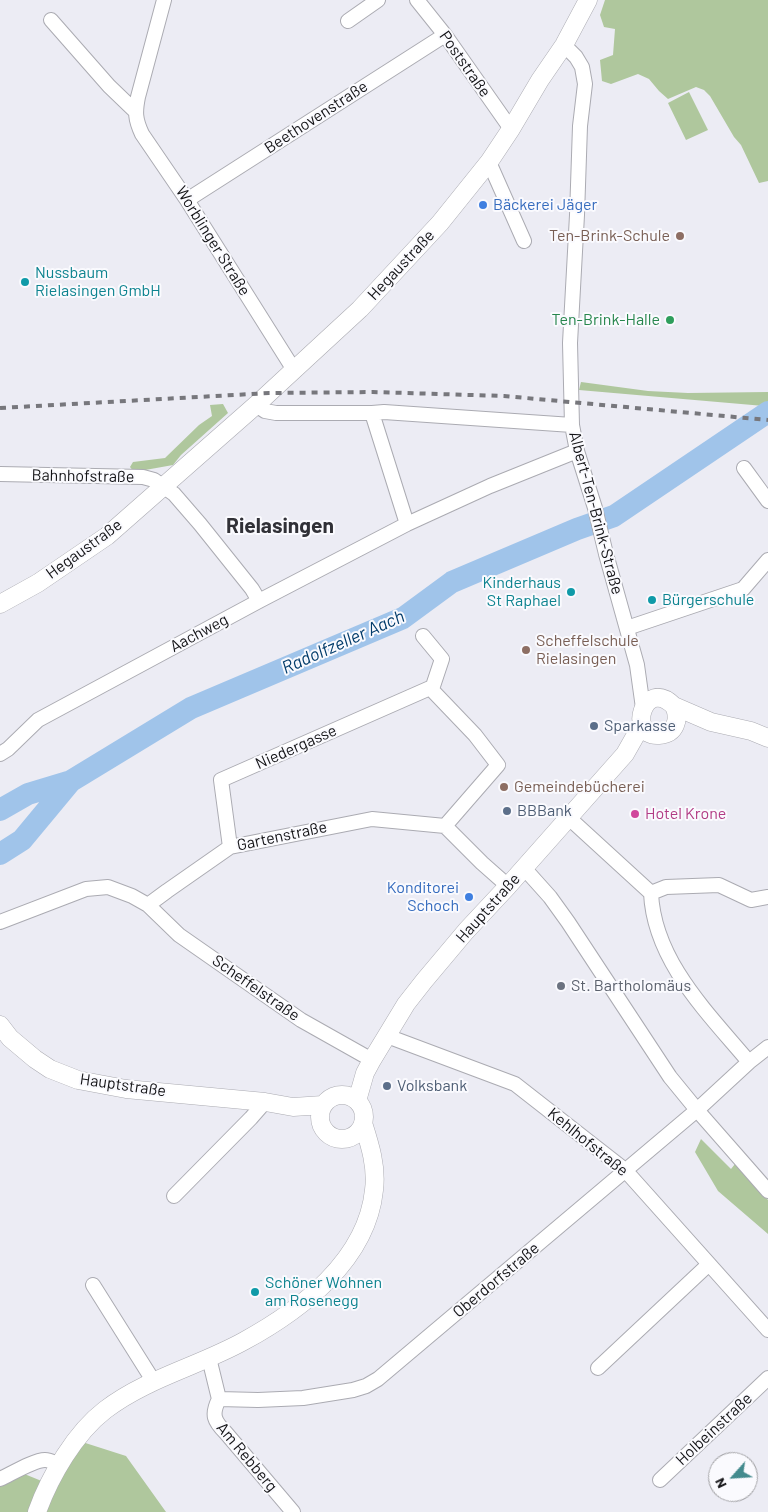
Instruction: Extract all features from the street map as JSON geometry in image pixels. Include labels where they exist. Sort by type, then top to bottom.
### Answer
[{"type":"main road","name":"Hegaustraße","points":[[0,604],[38,583],[107,536],[256,405],[360,309],[440,223],[489,162],[564,45],[588,0]]},
{"type":"main road","points":[[664,699],[674,706],[678,718],[672,730],[667,734],[647,722],[651,700],[664,699]]},
{"type":"main road","points":[[674,706],[711,722],[752,731],[768,738]]},
{"type":"main road","name":"Hauptstraße","points":[[349,1097],[406,1004],[424,981],[466,931],[625,754],[647,722]]},
{"type":"main road","points":[[672,730],[711,722]]},
{"type":"main road","name":"Hauptstraße","points":[[0,1025],[10,1038],[35,1059],[50,1068],[78,1080],[126,1088],[265,1102],[322,1112]]},
{"type":"main road","points":[[333,1096],[349,1097],[360,1104],[364,1114],[363,1123],[357,1133],[348,1138],[337,1138],[324,1129],[322,1112],[333,1096]]},
{"type":"main road","points":[[37,1512],[49,1485],[76,1440],[94,1419],[105,1410],[128,1394],[244,1341],[297,1309],[332,1277],[351,1252],[363,1229],[374,1190],[374,1162],[363,1123]]},
{"type":"main road","points":[[348,1138],[374,1162]]},
{"type":"street","name":"Worblinger Straße","points":[[164,0],[138,97],[137,123],[142,134],[187,200],[294,370]]},
{"type":"street","points":[[348,21],[378,0]]},
{"type":"street","name":"Poststraße","points":[[417,0],[445,35],[511,129]]},
{"type":"street","points":[[50,20],[109,86],[136,111]]},
{"type":"street","name":"Beethovenstraße","points":[[187,200],[445,35]]},
{"type":"street","name":"Albert-Ten-Brink-Straße","points":[[564,45],[582,67],[585,84],[580,126],[570,343],[572,425],[638,665],[647,722]]},
{"type":"street","points":[[489,162],[524,241]]},
{"type":"street","points":[[256,405],[276,414],[372,414],[384,412],[572,425]]},
{"type":"street","points":[[372,414],[407,524]]},
{"type":"street","name":"Aachweg","points":[[0,754],[8,749],[38,720],[259,601],[407,524],[490,486],[578,451]]},
{"type":"street","points":[[744,468],[768,501]]},
{"type":"street","name":"Bahnhofstraße","points":[[0,474],[143,477],[154,480],[164,486]]},
{"type":"street","points":[[164,486],[174,494],[200,524],[252,589],[259,601]]},
{"type":"street","points":[[627,628],[743,589],[768,560]]},
{"type":"street","points":[[423,636],[442,660],[432,689],[475,734],[498,765],[445,826],[508,886]]},
{"type":"street","name":"Albert-Ten-Brink-Straße","points":[[638,665],[658,698]]},
{"type":"street","name":"Niedergasse","points":[[230,847],[221,780],[430,688],[432,689]]},
{"type":"street","points":[[568,818],[651,893],[652,910],[673,967],[749,1062]]},
{"type":"street","name":"Gartenstraße","points":[[148,905],[230,847],[372,819],[445,826]]},
{"type":"street","points":[[524,868],[550,897],[568,922],[670,1077],[768,1191]]},
{"type":"street","points":[[651,893],[666,887],[719,885],[752,900],[768,897]]},
{"type":"street","points":[[0,922],[86,889],[108,887],[132,896],[148,905]]},
{"type":"street","name":"Scheffelstraße","points":[[148,905],[179,935],[368,1066]]},
{"type":"street","name":"Kehlhofstraße","points":[[387,1036],[515,1084],[626,1170],[768,1330]]},
{"type":"street","name":"Oberdorfstraße","points":[[219,1398],[258,1400],[303,1398],[353,1390],[372,1383],[393,1368],[697,1110],[749,1062],[768,1048]]},
{"type":"street","points":[[174,1196],[265,1102]]},
{"type":"street","points":[[598,1368],[710,1264]]},
{"type":"street","points":[[93,1285],[154,1382]]},
{"type":"street","points":[[209,1358],[219,1398]]},
{"type":"street","name":"Holbeinstraße","points":[[660,1480],[768,1378]]},
{"type":"street","name":"Am Rebberg","points":[[219,1398],[214,1413],[218,1424],[293,1512]]},
{"type":"street","points":[[0,1479],[43,1459],[60,1465]]},
{"type":"green space","points":[[605,0],[768,0],[768,181],[759,183],[741,145],[734,137],[710,96],[704,90],[696,87],[668,99],[649,79],[638,74],[611,84],[602,81],[600,60],[613,55],[615,29],[604,27],[600,15]]},
{"type":"green space","points":[[689,92],[708,130],[686,140],[668,103]]},
{"type":"green space","points":[[581,382],[648,391],[688,393],[768,392],[768,404],[764,406],[579,390]]},
{"type":"green space","points":[[223,404],[228,413],[181,455],[173,465],[134,472],[130,467],[133,462],[165,458],[199,425],[212,416],[210,405]]},
{"type":"green space","points":[[701,1139],[731,1169],[735,1164],[768,1200],[768,1234],[718,1191],[695,1152]]},
{"type":"green space","points":[[76,1440],[126,1456],[166,1512],[0,1512],[0,1479],[17,1471],[49,1484]]},
{"type":"waterway","name":"Radolfzeller Aach","points":[[0,854],[22,840],[71,781],[191,708],[403,618],[452,582],[577,529],[614,516],[768,412]]},
{"type":"waterway","name":"Radolfzeller Aach","points":[[0,810],[28,794],[71,781]]},
{"type":"railway","points":[[0,408],[269,393],[373,392],[504,396],[768,420]]},
{"type":"place","name":"Bäckerei Jäger","points":[[483,205]]},
{"type":"place","name":"Ten-Brink-Schule","points":[[680,236]]},
{"type":"place","name":"Nussbaum Rielasingen GmbH","points":[[25,282]]},
{"type":"place","name":"Ten-Brink-Halle","points":[[670,320]]},
{"type":"place","name":"Kinderhaus St Raphael","points":[[571,592]]},
{"type":"place","name":"Bürgerschule","points":[[652,600]]},
{"type":"place","name":"Scheffelschule Rielasingen","points":[[526,650]]},
{"type":"place","name":"Sparkasse","points":[[594,726]]},
{"type":"place","name":"Gemeindebücherei","points":[[504,787]]},
{"type":"place","name":"BBBank","points":[[507,811]]},
{"type":"place","name":"Hotel Krone","points":[[635,814]]},
{"type":"place","name":"Konditorei Schoch","points":[[469,897]]},
{"type":"place","name":"St. Bartholomäus","points":[[561,986]]},
{"type":"place","name":"Volksbank","points":[[387,1086]]},
{"type":"place","name":"Schöner Wohnen am Rosenegg","points":[[255,1292]]},
{"type":"district","name":"Rielasingen","points":[[280,526]]}]
